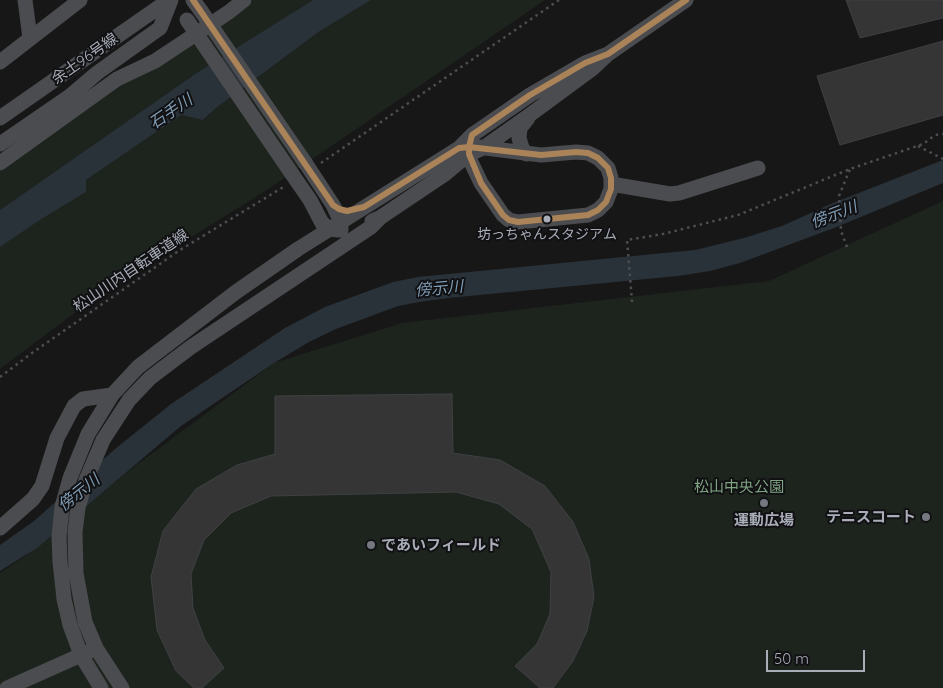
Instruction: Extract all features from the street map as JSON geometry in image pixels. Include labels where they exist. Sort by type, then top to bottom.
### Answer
[{"type":"street","points":[[25,0],[30,38]]},
{"type":"street","points":[[0,62],[80,0]]},
{"type":"street","points":[[0,144],[70,96],[97,73],[160,28],[171,0],[187,20],[310,200],[322,224],[357,228],[381,217],[445,174],[470,146],[530,95],[585,63],[608,54]]},
{"type":"street","name":"余土96号線","points":[[0,118],[171,0]]},
{"type":"street","points":[[0,163],[117,78],[155,61],[244,0]]},
{"type":"street","points":[[101,688],[80,655],[70,625],[64,599],[59,536],[62,507],[70,478],[88,434],[112,395],[138,367],[236,292],[298,248],[338,227],[364,208],[470,146],[531,114],[592,69],[608,54],[686,0]]},
{"type":"street","points":[[197,5],[333,205],[338,227],[334,250]]},
{"type":"street","points":[[526,154],[519,138],[520,128],[531,114]]},
{"type":"street","points":[[470,146],[541,155],[576,152],[588,153],[598,158],[608,168],[612,178],[606,202],[598,210],[588,215],[518,222],[509,220],[503,215],[481,183],[470,146]]},
{"type":"street","points":[[611,184],[670,194],[680,193],[758,168]]},
{"type":"street","points":[[445,174],[458,170],[465,172],[481,183]]},
{"type":"street","points":[[298,248],[308,237],[313,226],[313,212],[310,200]]},
{"type":"street","points":[[333,205],[347,211],[364,208]]},
{"type":"street","points":[[122,688],[96,648],[85,622],[79,594],[75,554],[78,508],[86,480],[102,440],[129,400],[150,378],[191,347],[371,227],[381,217]]},
{"type":"street","points":[[0,528],[33,499],[42,486],[57,438],[74,406],[82,399],[112,395]]},
{"type":"street","points":[[7,688],[21,685],[96,648]]},
{"type":"path","points":[[326,159],[559,0]]},
{"type":"path","points":[[632,302],[627,240],[670,232],[738,215],[850,169],[918,145],[936,135],[943,134]]},
{"type":"path","points":[[918,145],[943,159]]},
{"type":"path","points":[[847,248],[841,231],[838,196],[850,169]]},
{"type":"path","name":"松山川内自転車道線","points":[[0,377],[64,330],[180,250],[280,190]]},
{"type":"green space","points":[[253,0],[313,0],[198,72],[0,210],[0,169],[127,79],[159,63],[231,20]]},
{"type":"green space","points":[[371,0],[545,0],[270,188],[85,305],[0,369],[0,247],[86,192],[86,180],[181,115],[204,120],[216,108],[320,31]]},
{"type":"green space","name":"松山中央公園","points":[[943,201],[943,688],[0,688],[0,573],[27,555],[131,469],[274,363],[402,323],[769,281]]},
{"type":"water","name":"石手川","points":[[313,0],[371,0],[320,31],[216,108],[203,120],[181,115],[86,180],[86,192],[0,247],[0,210],[198,72]]},
{"type":"water","name":"傍示川","points":[[943,160],[943,183],[834,228],[740,263],[710,271],[678,276],[419,302],[398,306],[336,329],[309,342],[274,363],[181,426],[37,548],[0,571],[0,545],[34,521],[115,449],[171,404],[285,328],[325,307],[393,282],[418,277],[695,250],[782,226],[833,203]]},
{"type":"building","points":[[846,0],[943,0],[943,18],[860,38]]},
{"type":"building","points":[[943,41],[943,115],[840,145],[817,76]]},
{"type":"building","points":[[452,394],[453,453],[500,460],[545,486],[573,522],[589,559],[594,597],[587,631],[573,661],[553,688],[540,688],[515,666],[537,644],[550,614],[551,572],[532,529],[499,504],[456,492],[271,496],[231,513],[204,540],[191,574],[193,608],[205,640],[224,668],[202,688],[194,688],[176,671],[157,630],[151,577],[163,531],[196,489],[237,465],[275,454],[275,396]]},
{"type":"transit line","points":[[193,0],[333,205],[339,209],[347,211],[364,207],[459,148],[469,147]]},
{"type":"transit line","points":[[469,147],[472,135],[530,95],[585,63],[608,54],[686,0]]},
{"type":"transit line","points":[[469,147],[541,155],[576,152],[588,153],[598,158],[608,168],[611,178],[611,189],[606,202],[598,210],[588,215],[518,222],[509,220],[503,215],[481,183],[469,154],[469,147]]},
{"type":"place","name":"坊っちゃんスタジアム","points":[[547,219]]},
{"type":"place","name":"運動広場","points":[[764,503]]},
{"type":"place","name":"テニスコート","points":[[926,517]]},
{"type":"place","name":"であいフィールド","points":[[371,545]]}]
